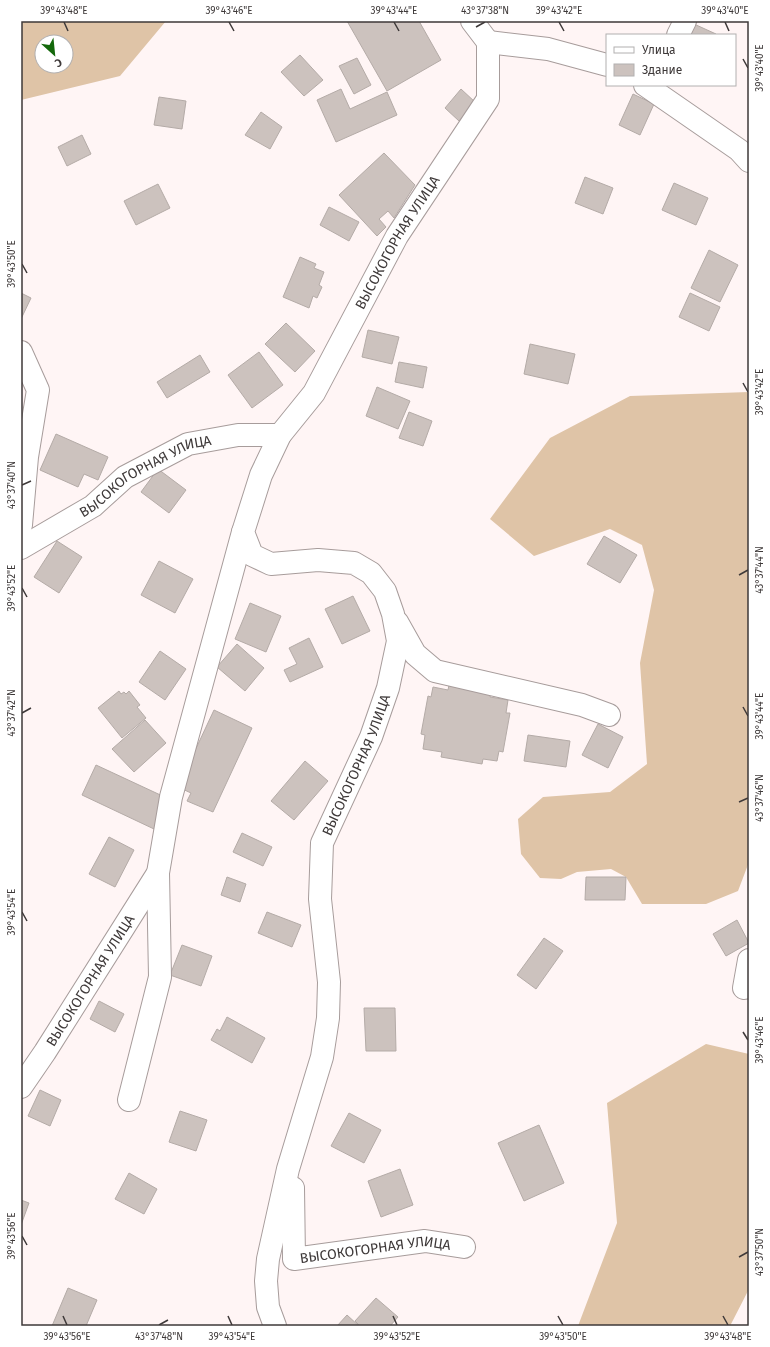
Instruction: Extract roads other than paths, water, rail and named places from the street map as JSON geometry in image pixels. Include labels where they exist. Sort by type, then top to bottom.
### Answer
[{"type":"street","points":[[472,21],[488,42],[548,49],[606,65]]},
{"type":"street","points":[[678,34],[685,21]]},
{"type":"street","name":"ВЫСОКОГОРНАЯ УЛИЦА","points":[[129,1100],[160,977],[158,873],[171,798],[243,532],[261,475],[280,435],[314,393],[397,236],[488,100],[488,42]]},
{"type":"street","points":[[651,87],[739,150],[749,161]]},
{"type":"street","points":[[21,352],[38,390],[27,456],[21,525]]},
{"type":"street","name":"ВЫСОКОГОРНАЯ УЛИЦА","points":[[21,548],[93,506],[125,477],[188,444],[238,435],[280,435]]},
{"type":"street","name":"ВЫСОКОГОРНАЯ УЛИЦА","points":[[243,532],[252,555],[271,564],[318,560],[354,563],[371,573],[385,591],[393,614],[398,641],[388,688],[371,737],[322,843],[320,899],[329,982],[328,1018],[322,1057],[292,1154],[268,1259],[266,1281],[268,1307],[275,1326]]},
{"type":"street","points":[[393,614],[415,654],[435,671],[582,705],[609,715]]},
{"type":"street","name":"ВЫСОКОГОРНАЯ УЛИЦА","points":[[21,1086],[45,1052],[158,873]]},
{"type":"street","points":[[744,988],[749,960]]},
{"type":"street","name":"ВЫСОКОГОРНАЯ УЛИЦА","points":[[292,1154],[294,1259],[425,1241],[464,1247]]}]
